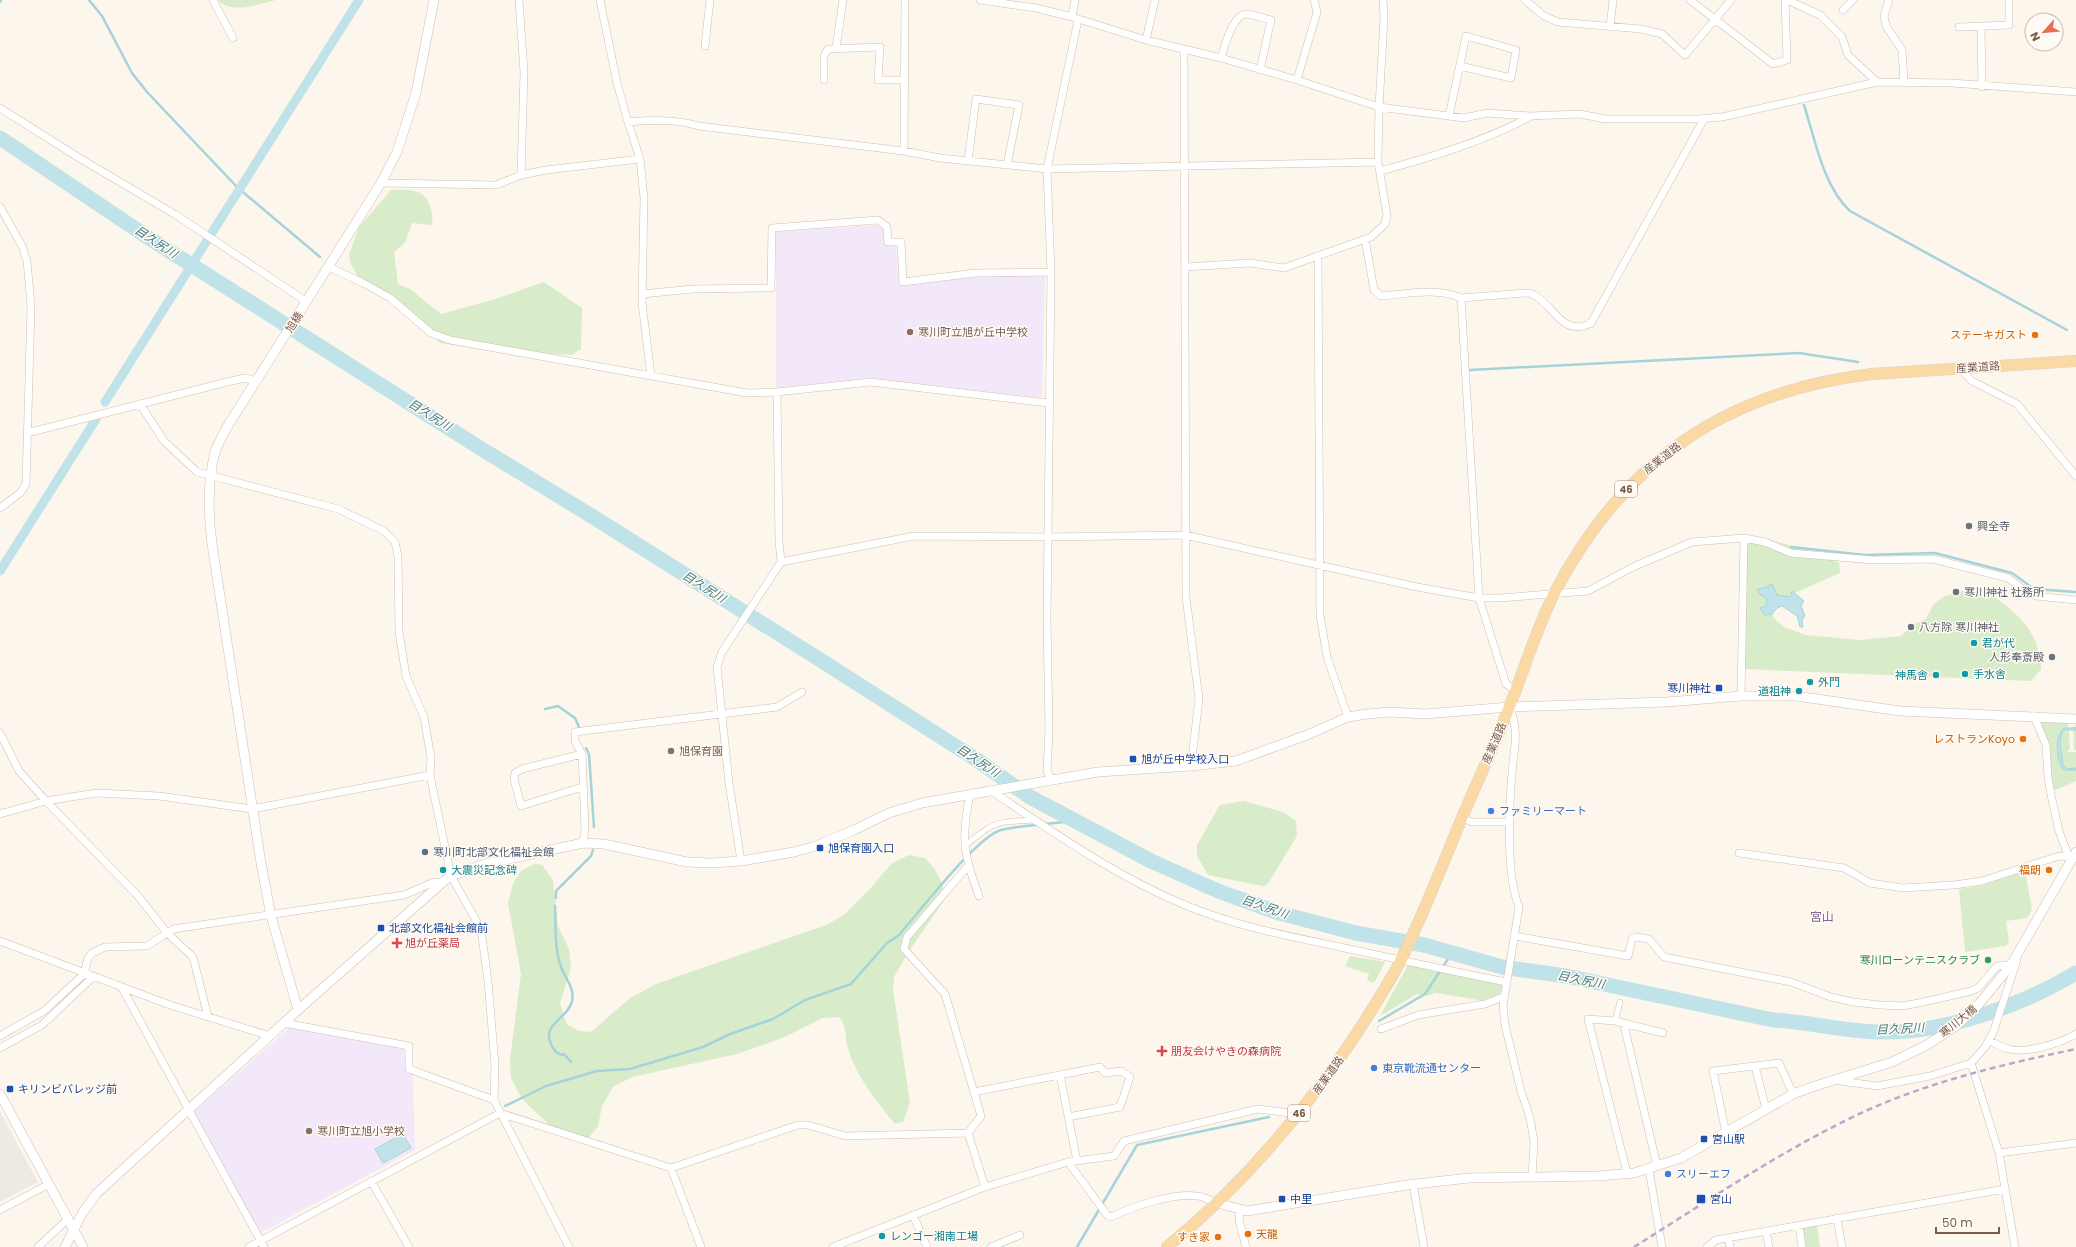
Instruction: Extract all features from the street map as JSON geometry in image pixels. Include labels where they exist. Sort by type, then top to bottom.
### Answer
[{"type":"main road","name":"産業道路","points":[[1168,1247],[1217,1203],[1298,1114],[1332,1071],[1376,1003],[1401,959],[1419,922],[1516,691],[1554,593],[1584,541],[1623,492],[1663,455],[1693,434],[1718,419],[1779,392],[1828,380],[1872,374],[2076,361]]},
{"type":"street","points":[[212,0],[233,38]]},
{"type":"street","name":"旭橋","points":[[298,1010],[271,916],[252,809],[212,544],[208,509],[211,477],[218,445],[227,427],[381,183],[397,152],[416,93],[434,0]]},
{"type":"street","points":[[519,0],[524,72],[520,175]]},
{"type":"street","points":[[600,0],[617,83],[640,159],[644,198],[642,294],[652,376]]},
{"type":"street","points":[[705,46],[710,0]]},
{"type":"street","points":[[836,49],[843,0]]},
{"type":"street","points":[[904,0],[904,151]]},
{"type":"street","points":[[980,0],[1036,8],[1075,18],[1146,40],[1221,58],[1298,80],[1379,107],[1464,118],[1487,113],[1530,116],[1579,114],[1606,118],[1704,119],[1722,117],[1877,82],[1952,83],[1982,87],[2076,92]]},
{"type":"street","points":[[1051,779],[1047,771],[1049,731],[1048,403],[1051,272],[1047,169],[1075,18],[1075,0]]},
{"type":"street","points":[[1146,40],[1155,0]]},
{"type":"street","points":[[1298,80],[1317,12],[1314,0]]},
{"type":"street","points":[[1186,267],[1243,263],[1284,268],[1371,237],[1385,224],[1387,215],[1378,162],[1379,107],[1384,18],[1382,0]]},
{"type":"street","points":[[1525,0],[1544,16],[1558,22],[1641,29],[1662,34],[1685,55],[1732,0]]},
{"type":"street","points":[[1610,27],[1614,0]]},
{"type":"street","points":[[1690,0],[1773,64],[1787,60],[1786,0],[1820,15],[1842,37],[1848,55],[1877,82]]},
{"type":"street","points":[[1842,10],[1853,0]]},
{"type":"street","points":[[1889,0],[1884,16],[1886,26],[1902,50],[1904,82]]},
{"type":"street","points":[[1959,27],[2009,24],[2009,0]]},
{"type":"street","points":[[1221,58],[1230,28],[1240,16],[1245,14],[1271,20],[1260,70]]},
{"type":"street","points":[[1981,26],[1982,87]]},
{"type":"street","points":[[1449,116],[1466,36],[1516,50],[1512,78],[1460,66]]},
{"type":"street","points":[[824,80],[824,56],[828,49],[880,47],[878,80],[905,80]]},
{"type":"street","points":[[1184,49],[1186,267],[1185,535],[1188,614],[1199,688],[1191,766]]},
{"type":"street","points":[[968,161],[976,99],[1018,106],[1007,165]]},
{"type":"street","points":[[0,108],[81,159],[176,215],[247,261],[306,303]]},
{"type":"street","points":[[1380,171],[1469,145],[1502,132],[1530,116]]},
{"type":"street","points":[[628,122],[658,119],[682,121],[699,126],[904,151],[968,161],[1047,169],[1378,162]]},
{"type":"street","points":[[1365,239],[1374,290],[1381,296],[1421,292],[1453,295],[1461,298],[1525,293],[1534,295],[1563,322],[1572,326],[1587,326],[1592,323],[1704,119]]},
{"type":"street","points":[[381,183],[496,185],[520,175],[546,170],[640,159]]},
{"type":"street","points":[[0,207],[22,246],[27,261],[30,306],[26,484],[20,493],[0,508]]},
{"type":"street","points":[[642,294],[693,289],[771,288],[772,228],[878,220],[886,227],[888,242],[901,242],[903,282],[976,273],[1051,272]]},
{"type":"street","points":[[1318,256],[1321,564],[1320,615],[1327,657],[1348,717]]},
{"type":"street","points":[[329,267],[363,282],[390,298],[432,332],[450,340],[747,393],[776,392],[871,382],[1048,403]]},
{"type":"street","points":[[1461,298],[1479,598],[1506,684],[1516,691]]},
{"type":"street","points":[[1963,368],[1966,376],[1972,381],[2017,404],[2076,476]]},
{"type":"street","points":[[27,433],[245,378],[256,381]]},
{"type":"street","points":[[741,861],[721,715],[717,666],[722,652],[737,627],[781,562],[779,541],[776,392]]},
{"type":"street","points":[[140,404],[164,440],[197,472],[211,477],[338,509],[384,531],[395,542],[398,556],[399,632],[406,676],[424,717],[431,758],[430,775],[452,876],[481,929],[488,981],[495,1065],[494,1100],[569,1247]]},
{"type":"street","points":[[781,562],[914,536],[1048,537],[1185,535],[1321,564],[1417,587],[1479,598],[1588,591],[1635,566],[1692,542],[1744,538],[1765,542],[1791,553],[1873,560],[1933,559],[2008,578],[2024,590],[2036,596],[2076,600]]},
{"type":"street","points":[[1741,696],[1744,538]]},
{"type":"street","points":[[583,843],[585,828],[582,787],[582,754],[575,741],[575,732],[777,707],[802,692]]},
{"type":"street","points":[[65,1247],[83,1212],[97,1193],[189,1109],[443,882],[452,876],[485,864],[583,843],[604,844],[688,862],[710,863],[741,861],[794,852],[816,846],[889,813],[922,803],[1051,779],[1098,772],[1191,766],[1236,761],[1259,754],[1348,717],[1390,712],[1425,714],[1509,707],[1667,702],[1741,696],[1796,696],[1900,711],[2076,719]]},
{"type":"street","points":[[1509,707],[1515,719],[1516,730],[1510,822],[1514,894],[1518,907],[1515,936],[1503,997],[1505,1025],[1521,1091],[1530,1118],[1534,1142],[1532,1177]]},
{"type":"street","points":[[1739,853],[1844,868],[1870,883],[1903,888],[1954,885],[1982,881],[2059,856],[2072,855],[2059,832],[2048,777],[2046,745],[2034,716]]},
{"type":"street","points":[[0,733],[2,745],[16,767],[46,801],[138,896],[168,934],[193,957],[208,1017]]},
{"type":"street","points":[[582,754],[522,769],[515,773],[514,779],[521,806],[582,787]]},
{"type":"street","points":[[0,814],[46,801],[96,793],[159,796],[252,809],[430,775]]},
{"type":"street","points":[[992,790],[1035,820],[1128,878],[1185,905],[1230,922],[1442,969],[1507,980]]},
{"type":"street","points":[[970,794],[964,824],[964,847],[968,866],[979,896]]},
{"type":"street","points":[[1462,818],[1472,822],[1510,822]]},
{"type":"street","points":[[964,847],[982,831],[995,824],[1035,820]]},
{"type":"street","name":"寒川大橋","points":[[1240,1210],[1246,1211],[1413,1184],[1470,1178],[1627,1173],[1653,1168],[1681,1158],[1793,1094],[1892,1062],[1912,1053],[1956,1026],[1998,982],[2011,965],[2072,855]]},
{"type":"street","points":[[968,866],[907,937],[904,944],[904,949],[945,994],[981,1116],[968,1133]]},
{"type":"street","points":[[0,1036],[44,1011],[84,974],[88,958],[97,950],[105,948],[147,946],[168,934],[173,929],[271,916],[404,895],[434,882],[443,882]]},
{"type":"street","points":[[1515,936],[1628,956],[1632,939],[1636,937],[1649,939],[1654,942],[1664,957],[1791,982],[1831,997],[1867,1005],[1902,1006],[1944,999],[1978,988],[1996,966],[2011,965]]},
{"type":"street","points":[[0,941],[122,988],[270,1036]]},
{"type":"street","points":[[1833,1080],[1877,1086],[1930,1076],[1971,1063],[1989,1041],[2011,981],[2020,950]]},
{"type":"street","points":[[0,1048],[42,1025],[93,977]]},
{"type":"street","points":[[122,988],[262,1244]]},
{"type":"street","points":[[1381,1029],[1418,1015],[1485,1004],[1503,997]]},
{"type":"street","points":[[1615,1021],[1620,1002]]},
{"type":"street","points":[[1627,1173],[1588,1019],[1615,1021],[1624,1025],[1663,1033]]},
{"type":"street","points":[[284,1023],[409,1046],[409,1069],[494,1100]]},
{"type":"street","points":[[1624,1025],[1653,1168],[1662,1247]]},
{"type":"street","points":[[1989,1041],[2010,1050],[2022,1050],[2039,1048],[2076,1034]]},
{"type":"street","points":[[1726,1133],[1712,1072],[1779,1063],[1793,1094]]},
{"type":"street","points":[[1971,1063],[1999,1153],[2014,1247]]},
{"type":"street","points":[[1755,1066],[1766,1109]]},
{"type":"street","points":[[974,1092],[1100,1067],[1105,1073],[1121,1071],[1130,1077],[1120,1107],[1068,1117]]},
{"type":"street","points":[[1060,1075],[1077,1161]]},
{"type":"street","points":[[0,1094],[83,1247]]},
{"type":"street","points":[[832,1247],[985,1187],[1068,1162],[1114,1156],[1124,1141],[1258,1109],[1298,1114]]},
{"type":"street","points":[[249,1247],[262,1244],[371,1181],[500,1113],[671,1168],[798,1125],[808,1125],[845,1136],[968,1133]]},
{"type":"street","points":[[968,1133],[985,1187]]},
{"type":"street","points":[[1999,1153],[2076,1143]]},
{"type":"street","points":[[1068,1162],[1107,1215],[1111,1217],[1128,1209],[1183,1195],[1199,1196],[1240,1210],[1239,1220],[1246,1247]]},
{"type":"street","points":[[671,1168],[701,1247]]},
{"type":"street","points":[[371,1181],[409,1247]]},
{"type":"street","points":[[0,1210],[49,1184]]},
{"type":"street","points":[[1413,1184],[1424,1247]]},
{"type":"street","points":[[1707,1247],[1716,1240],[2005,1189]]},
{"type":"street","points":[[913,1215],[927,1247]]},
{"type":"street","points":[[1837,1218],[1842,1247]]},
{"type":"street","points":[[38,1247],[68,1219]]},
{"type":"street","points":[[1799,1225],[1802,1247]]},
{"type":"street","points":[[1766,1231],[1769,1247]]},
{"type":"street","points":[[992,1247],[1020,1235]]},
{"type":"street","points":[[1728,1238],[1730,1247]]},
{"type":"shaded area","name":"寒川町立旭が丘中学校","points":[[876,225],[883,229],[885,245],[896,246],[899,286],[977,277],[1045,276],[1042,398],[871,378],[776,388],[776,232]]},
{"type":"shaded area","name":"寒川町立旭小学校","points":[[289,1028],[404,1046],[406,1069],[413,1072],[415,1150],[260,1233],[194,1112]]},
{"type":"shaded area","points":[[0,1112],[38,1182],[0,1202]]},
{"type":"green space","points":[[218,0],[276,0],[238,8],[230,7]]},
{"type":"green space","points":[[391,190],[408,190],[423,195],[427,199],[432,214],[432,225],[412,223],[405,243],[394,252],[398,284],[410,289],[441,314],[492,300],[544,282],[582,308],[581,349],[571,355],[493,351],[440,343],[401,308],[358,277],[350,262],[349,255],[359,227]]},
{"type":"green space","points":[[1764,538],[1813,552],[1839,563],[1840,573],[1792,594],[1772,607],[1774,618],[1784,627],[1806,635],[1860,640],[1901,636],[1913,625],[1926,619],[1933,605],[1943,597],[1962,591],[1982,588],[2014,612],[2030,631],[2036,642],[2041,669],[2031,681],[1744,669],[1747,541]]},
{"type":"green space","points":[[2040,720],[2067,722],[2069,727],[2075,727],[2076,723],[2076,750],[2074,750],[2073,728],[2068,727],[2059,734],[2057,751],[2060,751],[2062,733],[2069,730],[2070,750],[2068,750],[2068,752],[2076,752],[2076,781],[2053,791]]},
{"type":"green space","points":[[1244,801],[1283,812],[1296,821],[1297,836],[1267,885],[1263,886],[1208,875],[1197,856],[1197,845],[1220,805]]},
{"type":"green space","points":[[909,855],[925,858],[934,868],[943,885],[943,902],[909,951],[894,977],[893,989],[910,1103],[903,1122],[895,1124],[874,1098],[862,1079],[856,1069],[847,1043],[845,1029],[839,1017],[823,1018],[785,1037],[737,1054],[632,1077],[613,1087],[602,1106],[598,1126],[586,1141],[562,1137],[522,1099],[511,1078],[510,1059],[521,974],[508,903],[513,884],[521,871],[534,864],[542,865],[553,880],[558,926],[569,949],[571,968],[560,1003],[568,1025],[579,1031],[591,1032],[630,998],[656,984],[826,925],[844,915],[869,890],[891,864]]},
{"type":"green space","points":[[2025,871],[2032,910],[2027,918],[2006,921],[2009,943],[2005,946],[1965,952],[1959,889],[1980,886]]},
{"type":"green space","points":[[1350,956],[1385,962],[1374,983],[1367,980],[1369,974],[1345,966]]},
{"type":"green space","points":[[1408,965],[1502,985],[1500,995],[1484,1001],[1436,993],[1425,996],[1417,994],[1382,1015],[1381,1014]]},
{"type":"green space","points":[[1817,1225],[1820,1247],[1805,1247],[1802,1227]]},
{"type":"water","points":[[1772,584],[1777,595],[1790,597],[1792,591],[1804,601],[1801,606],[1805,616],[1802,620],[1803,627],[1800,627],[1797,616],[1782,606],[1777,608],[1772,614],[1765,615],[1760,608],[1766,606],[1767,600],[1764,596],[1760,595],[1757,589],[1765,588]]},
{"type":"water","points":[[2064,728],[2076,728],[2076,730],[2066,730],[2062,733],[2060,744],[2063,765],[2067,769],[2076,768],[2076,770],[2064,770],[2059,761],[2057,742]]},
{"type":"water","points":[[403,1134],[411,1148],[383,1163],[375,1149]]},
{"type":"waterway","points":[[89,0],[102,16],[132,73],[147,92],[237,187],[320,257]]},
{"type":"waterway","points":[[105,402],[359,0]]},
{"type":"waterway","points":[[1804,105],[1826,175],[1833,189],[1850,211],[2067,330]]},
{"type":"waterway","name":"目久尻川","points":[[0,138],[152,240],[480,448],[595,518],[833,668],[977,760],[1030,797],[1151,861],[1218,891],[1279,913],[1356,933],[1424,945],[1502,967],[1566,976],[1773,1020],[1865,1031],[1903,1031],[1928,1028],[1980,1016],[2031,996],[2076,973]]},
{"type":"waterway","points":[[1470,370],[1799,353],[1858,362]]},
{"type":"waterway","points":[[0,571],[96,419]]},
{"type":"waterway","points":[[1791,547],[1865,555],[1935,553],[2012,573],[2034,589],[2076,592]]},
{"type":"waterway","points":[[545,709],[558,706],[575,718],[579,727]]},
{"type":"waterway","points":[[586,748],[589,754],[594,827]]},
{"type":"waterway","points":[[1045,824],[1074,821]]},
{"type":"waterway","points":[[505,1106],[546,1086],[597,1071],[630,1069],[703,1047],[730,1034],[773,1019],[805,1000],[851,984],[887,943],[898,936],[948,877],[977,846],[1001,830],[1038,825]]},
{"type":"waterway","points":[[556,898],[556,891],[591,856],[593,850]]},
{"type":"waterway","points":[[555,906],[557,952],[561,967],[571,987],[573,996],[570,1007],[552,1026],[549,1037],[555,1051],[561,1055],[564,1054],[571,1062]]},
{"type":"waterway","points":[[1379,1021],[1425,994],[1452,953]]},
{"type":"waterway","points":[[1077,1247],[1137,1145],[1269,1117]]},
{"type":"railway","points":[[1634,1247],[1720,1192],[1779,1157],[1870,1109],[1945,1081],[2076,1049]]},
{"type":"place","name":"寒川町立旭が丘中学校","points":[[910,332]]},
{"type":"place","name":"ステーキガスト","points":[[2035,335]]},
{"type":"place","name":"興全寺","points":[[1969,526]]},
{"type":"place","name":"寒川神社 社務所","points":[[1956,592]]},
{"type":"place","name":"八方除 寒川神社","points":[[1911,627]]},
{"type":"place","name":"君が代","points":[[1974,643]]},
{"type":"place","name":"人形奉斎殿","points":[[2052,657]]},
{"type":"place","name":"手水舎","points":[[1965,674]]},
{"type":"place","name":"神馬舎","points":[[1936,675]]},
{"type":"place","name":"外門","points":[[1810,682]]},
{"type":"place","name":"寒川神社","points":[[1719,688]]},
{"type":"place","name":"道祖神","points":[[1799,691]]},
{"type":"place","name":"レストランKoyo","points":[[2023,739]]},
{"type":"place","name":"旭保育園","points":[[671,751]]},
{"type":"place","name":"旭が丘中学校入口","points":[[1133,759]]},
{"type":"place","name":"ファミリーマート","points":[[1491,811]]},
{"type":"place","name":"旭保育園入口","points":[[820,848]]},
{"type":"place","name":"寒川町北部文化福祉会館","points":[[425,852]]},
{"type":"place","name":"大震災記念碑","points":[[443,870]]},
{"type":"place","name":"福朗","points":[[2049,870]]},
{"type":"place","name":"北部文化福祉会館前","points":[[381,928]]},
{"type":"place","name":"旭が丘薬局","points":[[397,943]]},
{"type":"place","name":"寒川ローンテニスクラブ","points":[[1988,960]]},
{"type":"place","name":"朋友会けやきの森病院","points":[[1162,1051]]},
{"type":"place","name":"東京靴流通センター","points":[[1374,1068]]},
{"type":"place","name":"キリンビバレッジ前","points":[[10,1089]]},
{"type":"place","name":"寒川町立旭小学校","points":[[309,1131]]},
{"type":"place","name":"宮山駅","points":[[1704,1139]]},
{"type":"place","name":"スリーエフ","points":[[1668,1174]]},
{"type":"place","name":"中里","points":[[1282,1199]]},
{"type":"place","name":"宮山","points":[[1701,1199]]},
{"type":"place","name":"天龍","points":[[1248,1234]]},
{"type":"place","name":"レンゴー湘南工場","points":[[882,1236]]},
{"type":"place","name":"すき家","points":[[1218,1237]]},
{"type":"district","name":"宮山","points":[[1822,917]]}]
